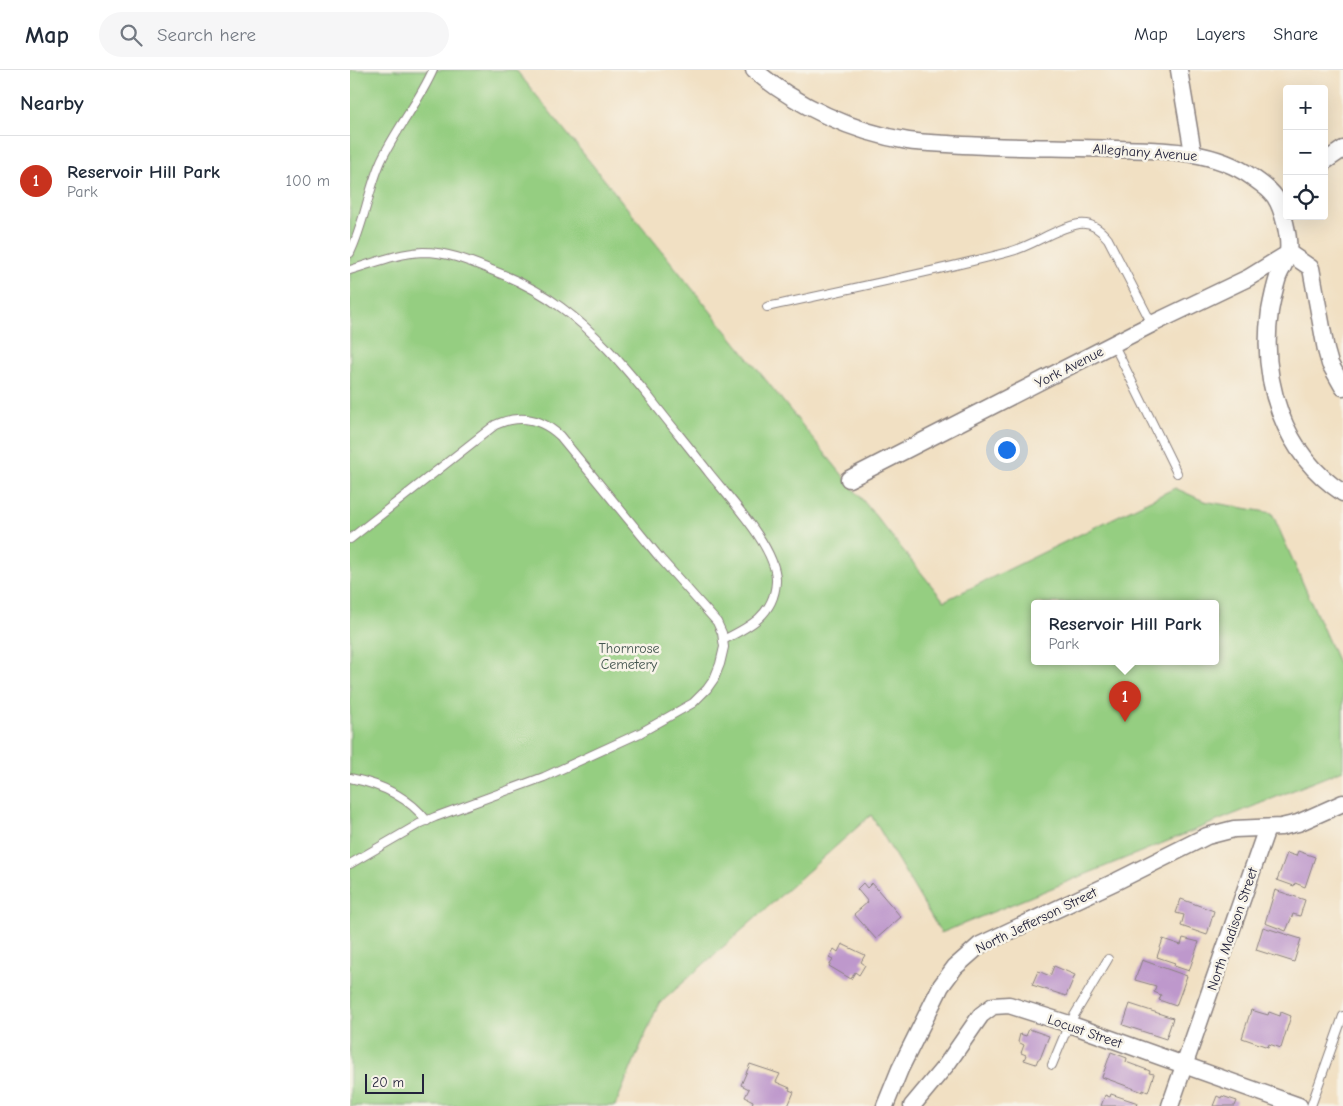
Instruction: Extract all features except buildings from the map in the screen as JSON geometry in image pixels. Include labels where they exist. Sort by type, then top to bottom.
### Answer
[{"type":"street","name":"Alleghany Avenue","points":[[754,70],[784,92],[826,115],[863,130],[909,141],[979,146],[1137,149],[1193,153],[1241,170],[1260,183],[1281,193],[1288,253],[1278,278],[1270,312],[1269,345],[1272,388],[1278,409],[1298,448],[1320,475],[1343,493]]},
{"type":"street","points":[[1179,70],[1193,153]]},
{"type":"street","points":[[1328,159],[1343,149]]},
{"type":"street","points":[[1288,253],[1311,268],[1326,350],[1330,364],[1343,387]]},
{"type":"street","name":"York Avenue","points":[[849,479],[1152,324],[1248,278],[1288,253]]},
{"type":"street","points":[[1267,828],[1298,823],[1343,803]]},
{"type":"street","name":"North Madison Street","points":[[1170,1106],[1267,828]]},
{"type":"street","name":"North Jefferson Street","points":[[885,1106],[900,1069],[941,986],[955,966],[973,950],[993,938],[1118,881],[1207,836],[1234,829],[1267,828]]},
{"type":"street","name":"Locust Street","points":[[912,1106],[947,1064],[981,1015],[994,1006],[1009,1006],[1069,1024],[1298,1106]]},
{"type":"lane","points":[[350,253],[362,221],[371,186],[382,159],[433,70]]},
{"type":"lane","points":[[767,307],[963,264],[1020,249],[1070,226],[1082,223],[1092,225],[1101,230],[1108,239],[1152,324]]},
{"type":"lane","points":[[350,270],[406,254],[434,253],[458,257],[514,279],[535,290],[562,307],[597,337],[619,360],[685,442],[747,521],[772,558],[776,583],[768,608],[754,624],[723,640]]},
{"type":"lane","points":[[1114,345],[1177,472]]},
{"type":"lane","points":[[350,539],[495,425],[516,418],[537,421],[548,426],[560,436],[654,550],[715,620],[720,627],[723,640],[722,657],[714,679],[699,698],[687,708],[640,733],[544,777],[427,820],[350,864]]},
{"type":"lane","points":[[350,778],[395,793],[413,805],[427,820]]},
{"type":"lane","points":[[1052,1065],[1069,1024],[1108,959]]},
{"type":"lane","points":[[1311,1106],[1343,1016]]},
{"type":"green space","name":"Thornrose Cemetery","points":[[350,70],[516,70],[944,601],[1175,488],[1204,501],[1272,513],[1343,674],[1343,770],[941,933],[871,815],[658,1005],[615,1106],[350,1106]]},
{"type":"place","name":"Reservoir Hill Park","points":[[1125,722]]}]
